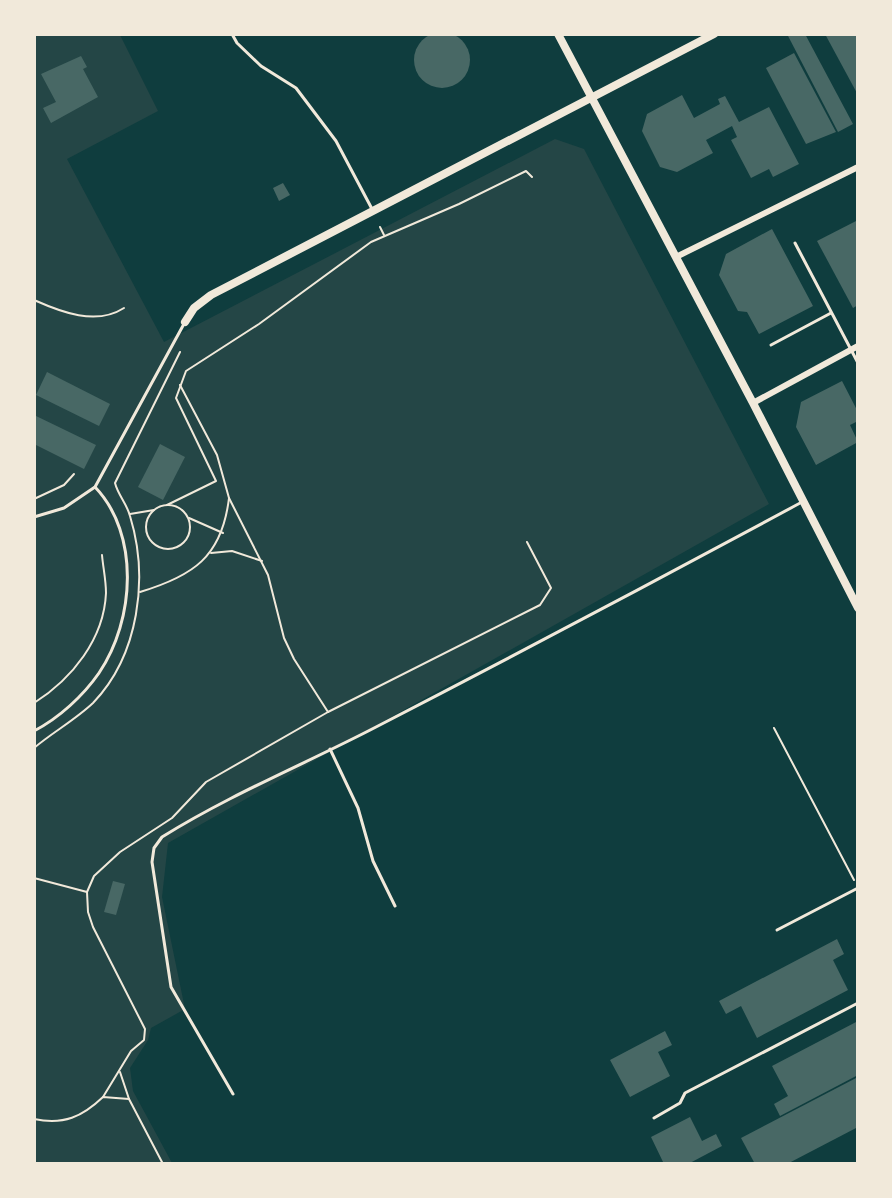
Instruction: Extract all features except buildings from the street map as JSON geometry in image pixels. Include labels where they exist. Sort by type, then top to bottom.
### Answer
[{"type":"street","points":[[558,34],[753,403],[858,608]]},
{"type":"street","points":[[185,322],[194,308],[211,295],[714,34]]},
{"type":"street","points":[[676,257],[858,167]]},
{"type":"street","points":[[753,403],[858,346]]},
{"type":"lane","points":[[232,34],[237,43],[261,66],[296,88],[336,141],[373,211]]},
{"type":"lane","points":[[795,243],[858,363]]},
{"type":"lane","points":[[771,345],[831,313]]},
{"type":"lane","points":[[34,517],[64,508],[95,487],[185,322]]},
{"type":"lane","points":[[34,731],[76,701],[100,672],[119,634],[126,595],[124,543],[111,506],[95,487]]},
{"type":"lane","points":[[233,1095],[171,987],[152,862],[154,848],[162,837],[262,781],[573,626],[803,501]]},
{"type":"lane","points":[[330,749],[358,808],[373,861],[395,906]]},
{"type":"lane","points":[[777,930],[858,887]]},
{"type":"lane","points":[[654,1118],[680,1103],[685,1093],[858,1003]]},
{"type":"path","points":[[130,514],[154,510],[216,481],[176,398],[186,371],[258,324],[384,235],[459,204],[526,171],[532,177]]},
{"type":"path","points":[[380,227],[384,235]]},
{"type":"path","points":[[34,300],[64,313],[96,317],[124,308]]},
{"type":"path","points":[[180,385],[218,455],[229,498],[268,575],[284,638],[294,659],[328,712],[540,605],[551,588],[527,542]]},
{"type":"path","points":[[34,499],[64,485],[74,474]]},
{"type":"path","points":[[140,592],[183,576],[211,553],[223,533],[229,498]]},
{"type":"path","points":[[167,505],[181,508],[189,518],[223,533]]},
{"type":"path","points":[[154,510],[146,522],[147,534],[153,544],[165,549],[177,548],[187,539],[191,529],[189,518]]},
{"type":"path","points":[[211,553],[232,551],[262,561]]},
{"type":"path","points":[[34,703],[52,692],[87,651],[99,623],[106,593],[102,555]]},
{"type":"path","points":[[774,728],[858,887]]},
{"type":"path","points":[[34,878],[87,892]]},
{"type":"path","points":[[120,1072],[129,1099],[163,1164]]},
{"type":"path","points":[[34,1119],[52,1122],[67,1120],[80,1116],[103,1097],[129,1099]]},
{"type":"shaded area","points":[[34,35],[120,35],[158,111],[67,159],[164,342],[555,139],[584,149],[769,504],[168,843],[162,897],[185,1009],[151,1028],[148,1040],[130,1068],[133,1091],[172,1163],[35,1163]]}]
